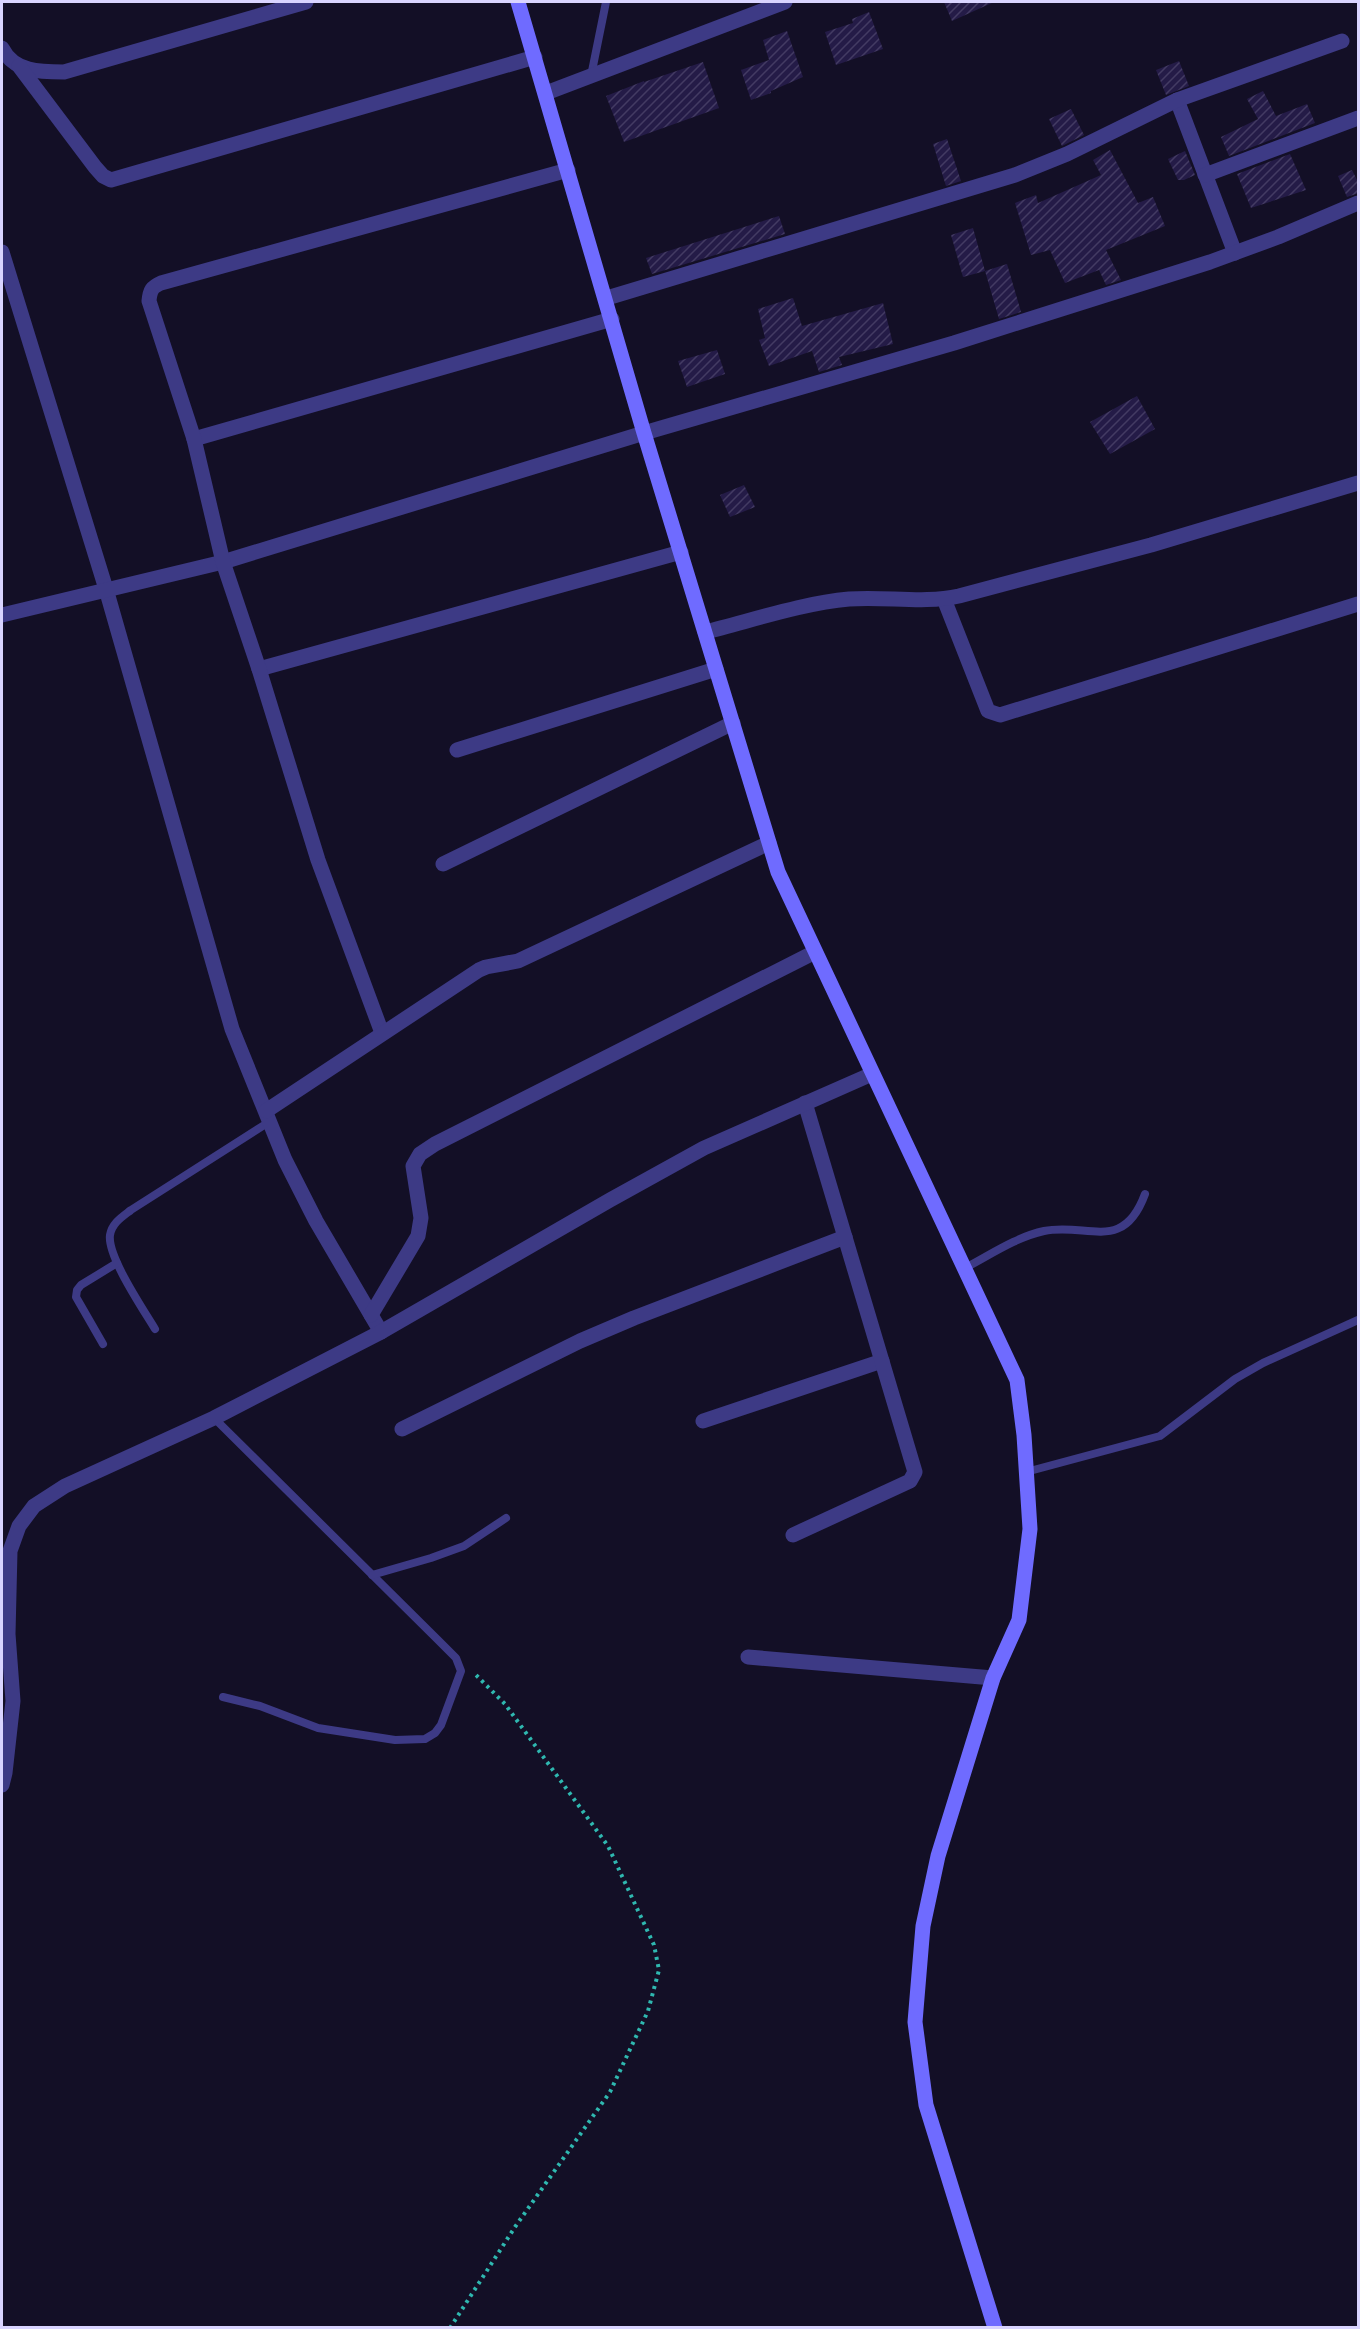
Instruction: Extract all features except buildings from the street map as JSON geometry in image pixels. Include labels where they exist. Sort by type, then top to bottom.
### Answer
[{"type":"main road","points":[[518,2],[644,433],[778,872],[1017,1380],[1030,1529],[1019,1620],[993,1678],[938,1856],[923,1926],[915,2022],[926,2105],[995,2328]]},
{"type":"street","points":[[19,66],[38,72],[64,72],[306,2]]},
{"type":"street","points":[[546,93],[785,2]]},
{"type":"street","points":[[606,298],[1015,175],[1067,154],[1177,100],[1342,40]]},
{"type":"street","points":[[2,48],[4,53],[19,66],[95,167],[103,176],[111,180],[535,57]]},
{"type":"street","points":[[1177,100],[1235,253]]},
{"type":"street","points":[[1205,175],[1359,118]]},
{"type":"street","points":[[382,1033],[318,860],[259,669],[223,562],[194,439],[149,301],[153,287],[161,283],[568,170]]},
{"type":"street","points":[[2,615],[223,562],[644,433],[954,343],[1235,253],[1359,203]]},
{"type":"street","points":[[2,252],[106,589],[232,1029],[285,1160],[316,1221],[381,1332]]},
{"type":"street","points":[[194,439],[612,319]]},
{"type":"street","points":[[705,632],[845,599],[870,597],[944,599],[1152,544],[1359,483]]},
{"type":"street","points":[[259,669],[681,552]]},
{"type":"street","points":[[944,599],[988,711],[1000,715],[1359,604]]},
{"type":"street","points":[[457,750],[716,669]]},
{"type":"street","points":[[442,864],[733,723]]},
{"type":"street","points":[[268,1116],[382,1033],[479,970],[518,961],[769,843]]},
{"type":"street","points":[[371,1315],[418,1236],[421,1218],[413,1166],[420,1154],[445,1138],[815,952]]},
{"type":"street","points":[[2,1785],[13,1701],[8,1634],[10,1551],[19,1526],[34,1506],[65,1486],[214,1418],[381,1332],[704,1148],[872,1074]]},
{"type":"street","points":[[793,1535],[910,1481],[915,1472],[805,1103]]},
{"type":"street","points":[[402,1428],[580,1341],[845,1237]]},
{"type":"street","points":[[703,1421],[882,1361]]},
{"type":"street","points":[[748,1657],[993,1678]]},
{"type":"lane","points":[[591,76],[606,2]]},
{"type":"lane","points":[[155,1329],[112,1254],[110,1236],[115,1223],[268,1116]]},
{"type":"lane","points":[[964,1268],[1026,1236],[1046,1231],[1101,1233],[1114,1229],[1126,1223],[1139,1209],[1145,1194]]},
{"type":"lane","points":[[103,1344],[76,1297],[77,1290],[81,1285],[117,1263]]},
{"type":"lane","points":[[1026,1472],[1160,1436],[1235,1379],[1263,1363],[1359,1320]]},
{"type":"lane","points":[[214,1418],[438,1639],[460,1665],[460,1671],[441,1725],[435,1733],[425,1739],[395,1740],[318,1728],[261,1706],[223,1697]]},
{"type":"lane","points":[[372,1575],[464,1546],[506,1518]]},
{"type":"path","points":[[450,2328],[515,2227],[610,2092],[648,2011],[658,1970],[654,1945],[608,1846],[505,1704],[482,1679],[470,1669],[460,1665]]}]
